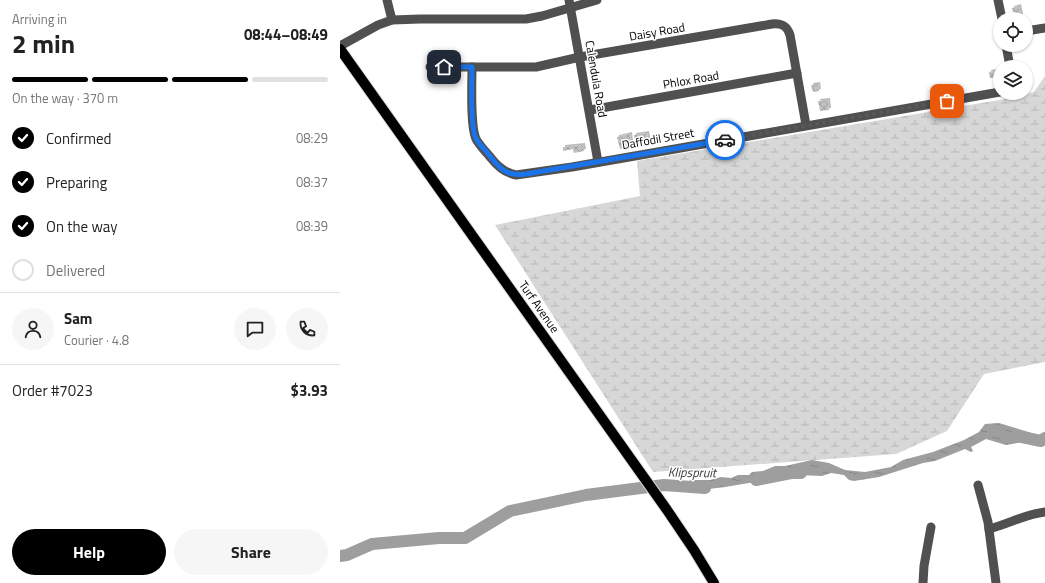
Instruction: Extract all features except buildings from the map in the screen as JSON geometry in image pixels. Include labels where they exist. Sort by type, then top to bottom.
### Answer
[{"type":"main road","name":"Turf Avenue","points":[[340,48],[668,510],[714,583]]},
{"type":"street","points":[[387,0],[392,20]]},
{"type":"street","points":[[340,48],[378,24],[392,20],[526,18],[542,16],[570,4],[597,0]]},
{"type":"street","points":[[998,0],[1001,12]]},
{"type":"street","name":"Calendula Road","points":[[570,4],[598,162]]},
{"type":"street","name":"Daisy Road","points":[[430,67],[536,67],[580,57],[776,24],[783,25],[789,32],[806,125]]},
{"type":"street","points":[[1033,30],[1045,28]]},
{"type":"street","name":"Daffodil Street","points":[[472,67],[473,121],[475,136],[480,145],[501,169],[512,174],[521,175],[993,93]]},
{"type":"street","name":"Phlox Road","points":[[590,110],[797,74]]},
{"type":"street","points":[[978,485],[989,529],[996,583]]},
{"type":"street","points":[[989,529],[1006,525],[1030,515],[1045,512]]},
{"type":"street","points":[[923,583],[924,566],[931,527]]},
{"type":"green space","points":[[1045,76],[1045,362],[984,374],[947,431],[896,454],[653,472],[495,225],[640,196],[637,161],[999,100],[1033,100],[1034,92]]},
{"type":"water","points":[[999,423],[1035,434],[1030,441],[1006,445],[986,439],[971,447],[973,451],[971,452],[965,449],[935,461],[923,463],[879,477],[854,481],[849,480],[844,475],[831,473],[822,476],[775,474],[767,480],[725,487],[701,490],[688,488],[690,480],[710,480],[721,477],[731,478],[738,475],[749,475],[752,472],[763,471],[775,466],[785,466],[812,460],[829,463],[845,470],[865,472],[891,467],[903,460],[933,452],[964,440],[979,432],[985,424]]},
{"type":"waterway","name":"Klipspruit","points":[[1016,436],[1041,441],[1045,438]]},
{"type":"waterway","name":"Klipspruit","points":[[756,480],[791,473],[801,473]]},
{"type":"waterway","name":"Klipspruit","points":[[340,556],[347,555],[372,544],[439,538],[465,538],[510,511],[586,495],[664,485],[705,488]]},
{"type":"way so far","points":[[725,140],[947,101]]},
{"type":"route","points":[[444,67],[472,67],[473,121],[475,136],[480,145],[498,166],[508,173],[516,175],[526,174],[725,140]]}]
